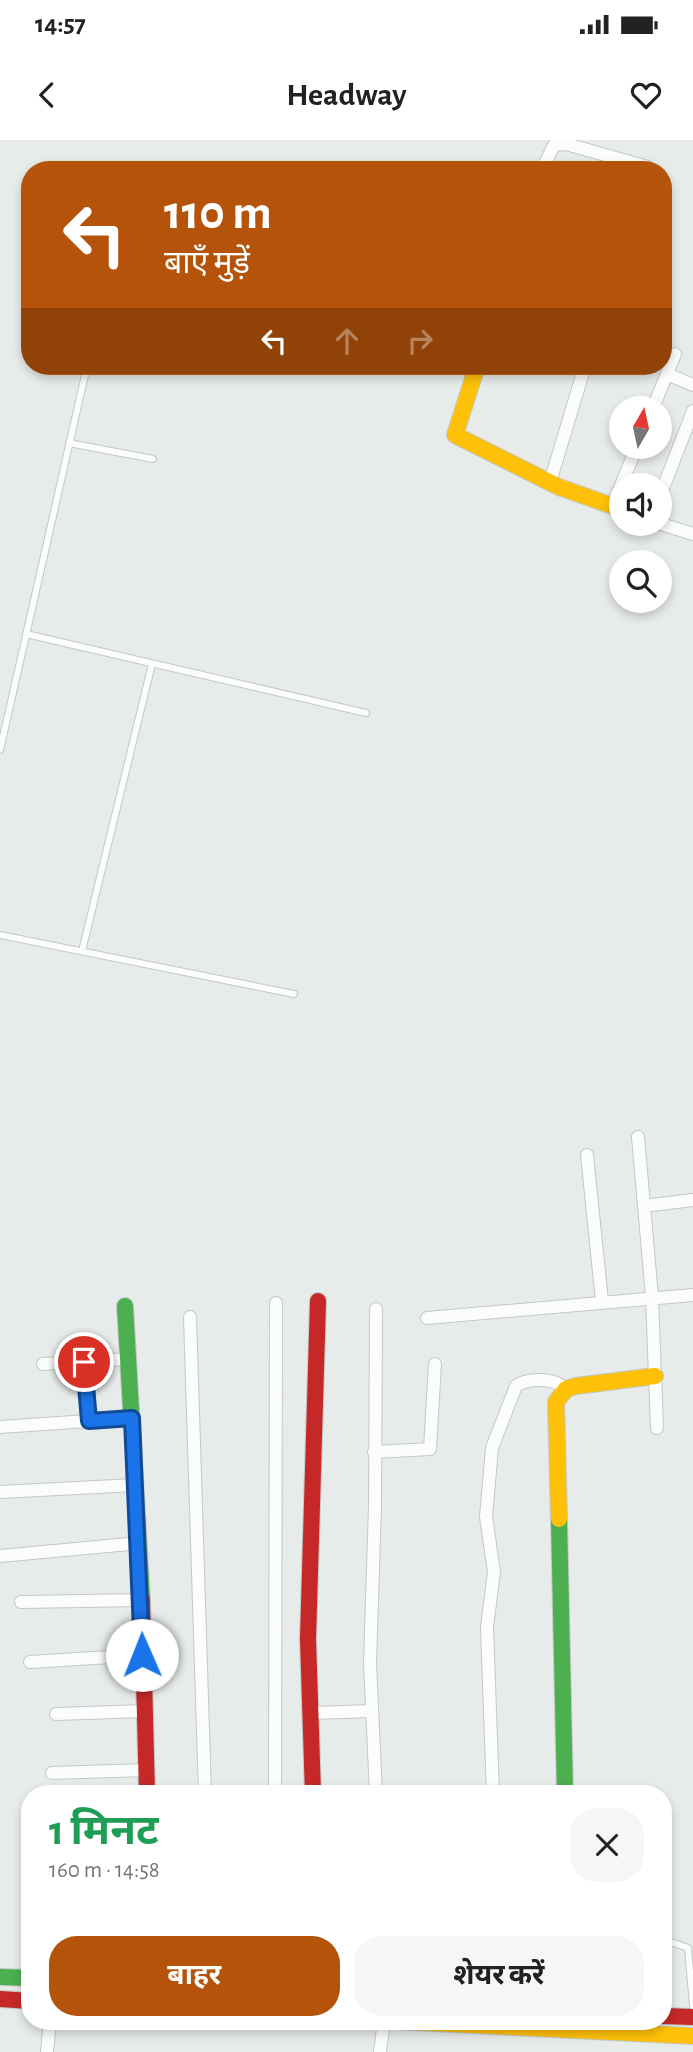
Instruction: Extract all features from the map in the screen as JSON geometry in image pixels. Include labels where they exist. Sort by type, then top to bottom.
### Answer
[{"type":"street","points":[[546,161],[554,145],[566,144],[627,161]]},
{"type":"street","points":[[672,362],[675,354]]},
{"type":"street","points":[[474,375],[454,435],[550,482],[609,504]]},
{"type":"street","points":[[550,482],[582,375]]},
{"type":"street","points":[[658,396],[667,375]]},
{"type":"street","points":[[669,375],[693,385]]},
{"type":"street","points":[[669,473],[693,411]]},
{"type":"street","points":[[672,527],[693,534]]},
{"type":"street","points":[[638,1137],[652,1297],[657,1428]]},
{"type":"street","points":[[587,1155],[602,1301]]},
{"type":"street","points":[[644,1206],[693,1200]]},
{"type":"street","points":[[427,1318],[693,1295]]},
{"type":"street","points":[[313,1785],[309,1639],[318,1301]]},
{"type":"street","points":[[275,1785],[276,1303]]},
{"type":"street","points":[[125,1306],[140,1543],[147,1785]]},
{"type":"street","points":[[376,1309],[372,1711],[376,1785]]},
{"type":"street","points":[[190,1317],[205,1785]]},
{"type":"street","points":[[43,1364],[128,1359]]},
{"type":"street","points":[[84,1362],[89,1421]]},
{"type":"street","points":[[374,1452],[430,1449],[435,1364]]},
{"type":"street","points":[[493,1785],[487,1627],[494,1572],[486,1517],[492,1448],[516,1386],[525,1381],[551,1381],[566,1390],[655,1376]]},
{"type":"street","points":[[565,1785],[556,1402],[566,1390]]},
{"type":"street","points":[[0,1427],[132,1418]]},
{"type":"street","points":[[0,1492],[135,1485]]},
{"type":"street","points":[[0,1556],[140,1543]]},
{"type":"street","points":[[21,1602],[142,1600]]},
{"type":"street","points":[[30,1662],[142,1655]]},
{"type":"street","points":[[56,1714],[145,1711]]},
{"type":"street","points":[[311,1713],[372,1711]]},
{"type":"street","points":[[51,1773],[146,1770]]},
{"type":"street","points":[[0,1977],[21,1978]]},
{"type":"street","points":[[0,1999],[21,2000]]},
{"type":"street","points":[[672,2016],[693,2017]]},
{"type":"street","points":[[47,2052],[49,2030]]},
{"type":"street","points":[[380,2052],[383,2030]]},
{"type":"street","points":[[657,2030],[693,2036]]},
{"type":"lane","points":[[0,750],[85,375]]},
{"type":"lane","points":[[69,443],[153,459]]},
{"type":"lane","points":[[26,635],[366,713]]},
{"type":"lane","points":[[82,951],[152,664]]},
{"type":"lane","points":[[0,935],[294,994]]},
{"type":"lane","points":[[672,1943],[688,1948],[693,2006]]},
{"type":"traffic: fast","points":[[125,1306],[142,1600]]},
{"type":"traffic: fast","points":[[559,1519],[565,1785]]},
{"type":"traffic: fast","points":[[0,1977],[21,1978]]},
{"type":"traffic: slow","points":[[474,375],[455,435],[559,487],[609,505]]},
{"type":"traffic: slow","points":[[559,1519],[556,1402],[566,1389],[576,1386],[655,1376]]},
{"type":"traffic: slow","points":[[573,2030],[693,2036]]},
{"type":"traffic: jam","points":[[313,1785],[308,1639],[318,1301]]},
{"type":"traffic: jam","points":[[142,1600],[147,1785]]},
{"type":"traffic: jam","points":[[0,1999],[21,2000]]},
{"type":"traffic: jam","points":[[672,2016],[693,2017]]},
{"type":"route","points":[[84,1362],[89,1421],[132,1418],[140,1543],[142,1655]]}]
